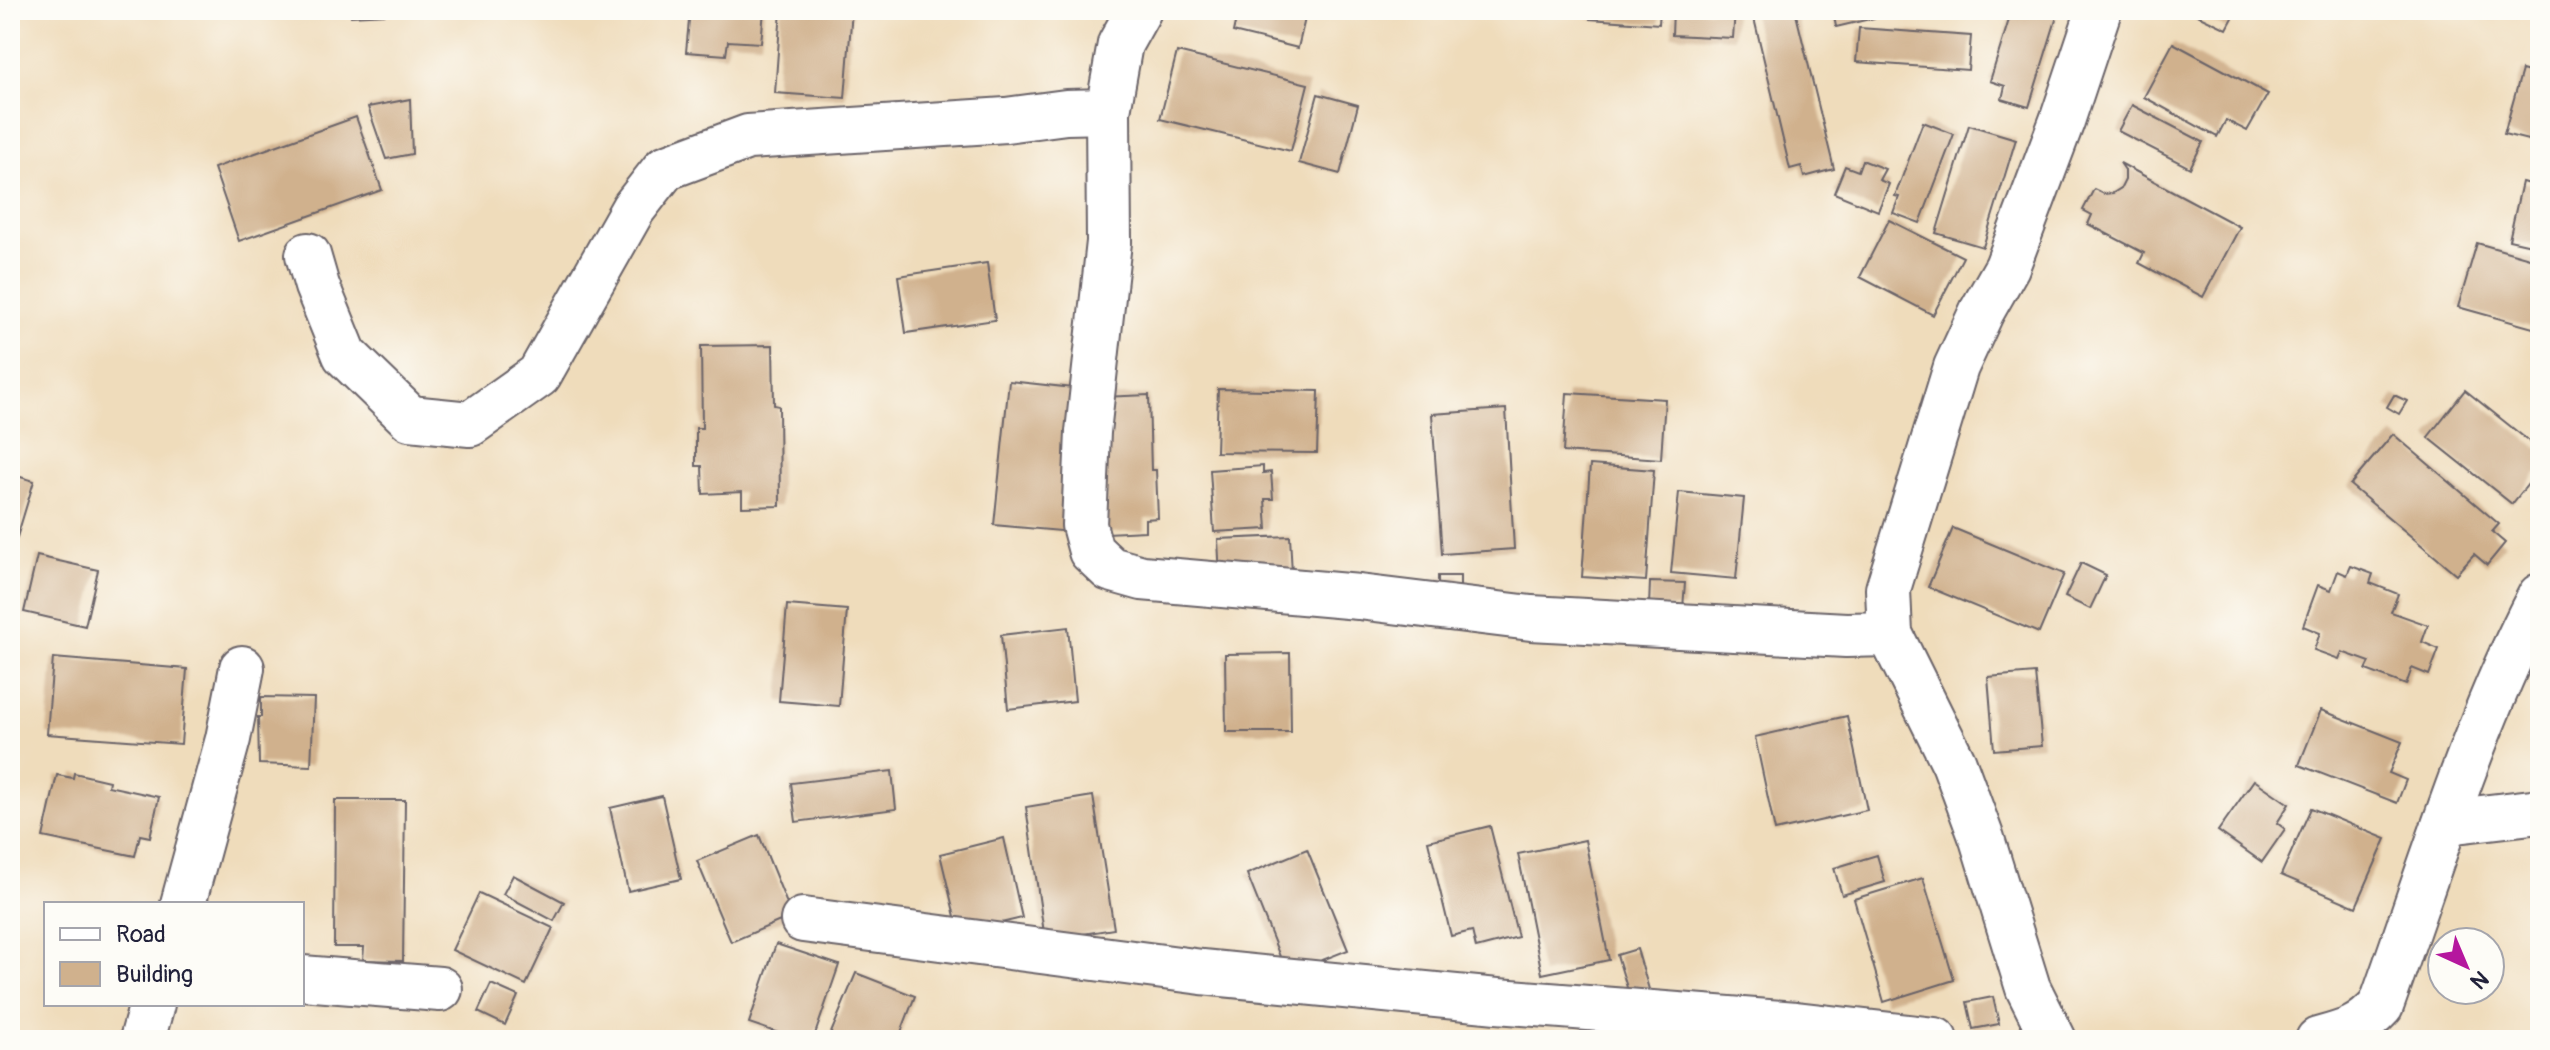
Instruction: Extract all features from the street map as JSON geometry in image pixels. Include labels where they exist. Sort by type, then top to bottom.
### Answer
[{"type":"street","points":[[1139,10],[1120,44],[1108,111],[1109,242],[1088,432],[1084,525],[1091,551],[1110,569],[1142,578],[1359,597],[1531,618],[1833,635],[1890,634]]},
{"type":"street","points":[[2054,1040],[2028,988],[1982,839],[1954,763],[1890,634],[1888,589],[1956,367],[2007,267],[2062,121],[2099,10]]},
{"type":"street","points":[[308,255],[345,355],[410,418],[470,424],[539,375],[633,209],[665,168],[748,137],[1108,111]]},
{"type":"street","points":[[2318,1040],[2351,1031],[2367,1021],[2381,1006],[2510,657],[2540,596]]},
{"type":"street","points":[[184,902],[228,739],[242,668]]},
{"type":"street","points":[[2447,822],[2540,811]]},
{"type":"street","points":[[803,920],[1202,972],[1497,1001],[1796,1024],[1935,1040]]},
{"type":"street","points":[[304,978],[440,989]]},
{"type":"street","points":[[142,1040],[151,1006]]},
{"type":"building","points":[[350,10],[386,10],[386,14],[351,16]]},
{"type":"building","points":[[690,10],[764,10],[761,43],[728,41],[726,55],[686,52]]},
{"type":"building","points":[[781,10],[852,10],[845,98],[775,93]]},
{"type":"building","points":[[1238,10],[1307,10],[1298,48],[1233,32]]},
{"type":"building","points":[[1591,10],[1660,10],[1659,24],[1590,19]]},
{"type":"building","points":[[1673,10],[1735,10],[1733,38],[1672,35]]},
{"type":"building","points":[[1752,10],[1795,10],[1834,169],[1804,177],[1801,166],[1790,169]]},
{"type":"building","points":[[1833,10],[1872,10],[1874,18],[1836,27]]},
{"type":"building","points":[[2012,10],[2059,10],[2029,107],[2002,99],[2005,86],[1990,81]]},
{"type":"building","points":[[2187,10],[2237,10],[2227,29]]},
{"type":"building","points":[[1859,28],[1971,36],[1968,70],[1856,62]]},
{"type":"building","points":[[2173,43],[2268,94],[2247,131],[2226,120],[2217,137],[2144,97]]},
{"type":"building","points":[[1177,52],[1308,84],[1291,151],[1160,119]]},
{"type":"building","points":[[2522,70],[2540,75],[2540,143],[2504,134]]},
{"type":"building","points":[[1318,94],[1358,105],[1340,174],[1299,163]]},
{"type":"building","points":[[410,99],[412,154],[386,159],[368,107]]},
{"type":"building","points":[[2132,105],[2203,142],[2190,168],[2118,131]]},
{"type":"building","points":[[356,117],[382,190],[239,241],[214,168]]},
{"type":"building","points":[[1923,122],[1954,134],[1920,223],[1893,213],[1899,197],[1895,196]]},
{"type":"building","points":[[1969,125],[2016,139],[1983,247],[1936,233]]},
{"type":"building","points":[[1862,160],[1885,169],[1879,180],[1889,184],[1878,211],[1834,193],[1845,166],[1858,171]]},
{"type":"building","points":[[2120,163],[2240,227],[2203,297],[2139,263],[2144,253],[2088,224],[2092,215],[2083,210],[2094,189],[2104,194],[2121,188],[2125,170]]},
{"type":"building","points":[[2522,182],[2540,186],[2540,247],[2509,240]]},
{"type":"building","points":[[1889,220],[1963,257],[1933,315],[1860,277]]},
{"type":"building","points":[[2477,243],[2540,261],[2540,330],[2458,307]]},
{"type":"building","points":[[987,263],[995,320],[906,333],[898,276]]},
{"type":"building","points":[[773,345],[774,405],[779,406],[780,506],[742,507],[742,492],[703,494],[702,466],[696,466],[696,428],[702,428],[701,346]]},
{"type":"building","points":[[1009,381],[1082,389],[1072,532],[994,525]]},
{"type":"building","points":[[1218,389],[1319,391],[1317,453],[1216,452]]},
{"type":"building","points":[[2465,390],[2540,450],[2540,469],[2512,504],[2428,437]]},
{"type":"building","points":[[1567,393],[1665,399],[1661,459],[1563,452]]},
{"type":"building","points":[[1149,395],[1151,470],[1156,470],[1158,518],[1145,519],[1145,531],[1107,533],[1102,397]]},
{"type":"building","points":[[2394,395],[2407,401],[2399,414],[2387,407]]},
{"type":"building","points":[[1506,409],[1514,549],[1442,554],[1432,414]]},
{"type":"building","points":[[2393,434],[2499,524],[2492,532],[2505,543],[2487,565],[2474,554],[2456,574],[2350,485]]},
{"type":"building","points":[[1590,465],[1654,470],[1646,581],[1582,577]]},
{"type":"building","points":[[1263,466],[1263,473],[1271,472],[1273,499],[1265,499],[1267,529],[1214,532],[1210,470]]},
{"type":"building","points":[[10,474],[34,481],[11,557],[10,557]]},
{"type":"building","points":[[1679,492],[1744,498],[1736,579],[1671,573]]},
{"type":"building","points":[[1953,528],[2064,574],[2039,633],[1928,587]]},
{"type":"building","points":[[1290,536],[1292,574],[1220,577],[1218,539]]},
{"type":"building","points":[[37,556],[98,570],[85,626],[24,612]]},
{"type":"building","points":[[2081,563],[2106,575],[2090,609],[2065,597]]},
{"type":"building","points":[[2351,566],[2373,574],[2370,583],[2398,594],[2391,612],[2428,625],[2422,642],[2439,649],[2429,675],[2412,668],[2406,685],[2366,670],[2370,662],[2342,652],[2339,659],[2314,650],[2320,633],[2303,626],[2318,585],[2331,590],[2338,571],[2347,575]]},
{"type":"building","points":[[1438,576],[1460,576],[1460,601],[1438,601]]},
{"type":"building","points":[[1650,582],[1685,583],[1683,608],[1649,607]]},
{"type":"building","points":[[787,605],[847,610],[839,706],[779,701]]},
{"type":"building","points":[[1068,627],[1075,701],[1008,709],[1001,635]]},
{"type":"building","points":[[1290,653],[1291,732],[1226,732],[1225,654]]},
{"type":"building","points":[[53,658],[187,669],[181,744],[47,734]]},
{"type":"building","points":[[2035,673],[2042,746],[1994,750],[1988,677]]},
{"type":"building","points":[[261,697],[314,698],[311,766],[259,764],[258,717],[261,717]]},
{"type":"building","points":[[2321,710],[2402,742],[2389,773],[2406,780],[2397,803],[2299,765]]},
{"type":"building","points":[[1847,716],[1867,810],[1775,831],[1755,737]]},
{"type":"building","points":[[892,771],[896,809],[796,822],[791,783]]},
{"type":"building","points":[[74,773],[109,781],[108,786],[159,797],[150,837],[140,835],[135,856],[43,837],[57,775],[73,778]]},
{"type":"building","points":[[2254,780],[2289,804],[2277,823],[2285,829],[2262,862],[2218,831]]},
{"type":"building","points":[[662,796],[681,879],[628,891],[610,808]]},
{"type":"building","points":[[1093,796],[1114,929],[1045,940],[1026,807]]},
{"type":"building","points":[[335,800],[405,800],[403,961],[363,960],[364,947],[334,947]]},
{"type":"building","points":[[2311,808],[2386,839],[2356,907],[2281,875]]},
{"type":"building","points":[[1490,826],[1518,937],[1476,948],[1472,931],[1451,936],[1428,841]]},
{"type":"building","points":[[759,835],[792,916],[731,942],[697,861]]},
{"type":"building","points":[[1004,838],[1022,918],[959,933],[940,854]]},
{"type":"building","points":[[1585,840],[1609,960],[1542,974],[1518,854]]},
{"type":"building","points":[[1307,849],[1348,950],[1287,974],[1247,874]]},
{"type":"building","points":[[1877,855],[1885,882],[1842,895],[1834,868]]},
{"type":"building","points":[[513,875],[564,902],[554,921],[503,894]]},
{"type":"building","points":[[1923,878],[1954,980],[1884,1002],[1854,899]]},
{"type":"building","points":[[479,893],[553,928],[526,985],[452,950]]},
{"type":"building","points":[[776,944],[839,965],[813,1040],[799,1040],[749,1023]]},
{"type":"building","points":[[1637,949],[1653,1003],[1634,1010],[1617,955]]},
{"type":"building","points":[[856,973],[915,996],[898,1040],[828,1040]]},
{"type":"building","points":[[491,984],[518,996],[505,1025],[478,1012]]},
{"type":"building","points":[[1993,997],[1999,1024],[1973,1029],[1967,1002]]},
{"type":"building","points":[[1167,1034],[1168,1040],[1138,1040],[1138,1038]]}]
